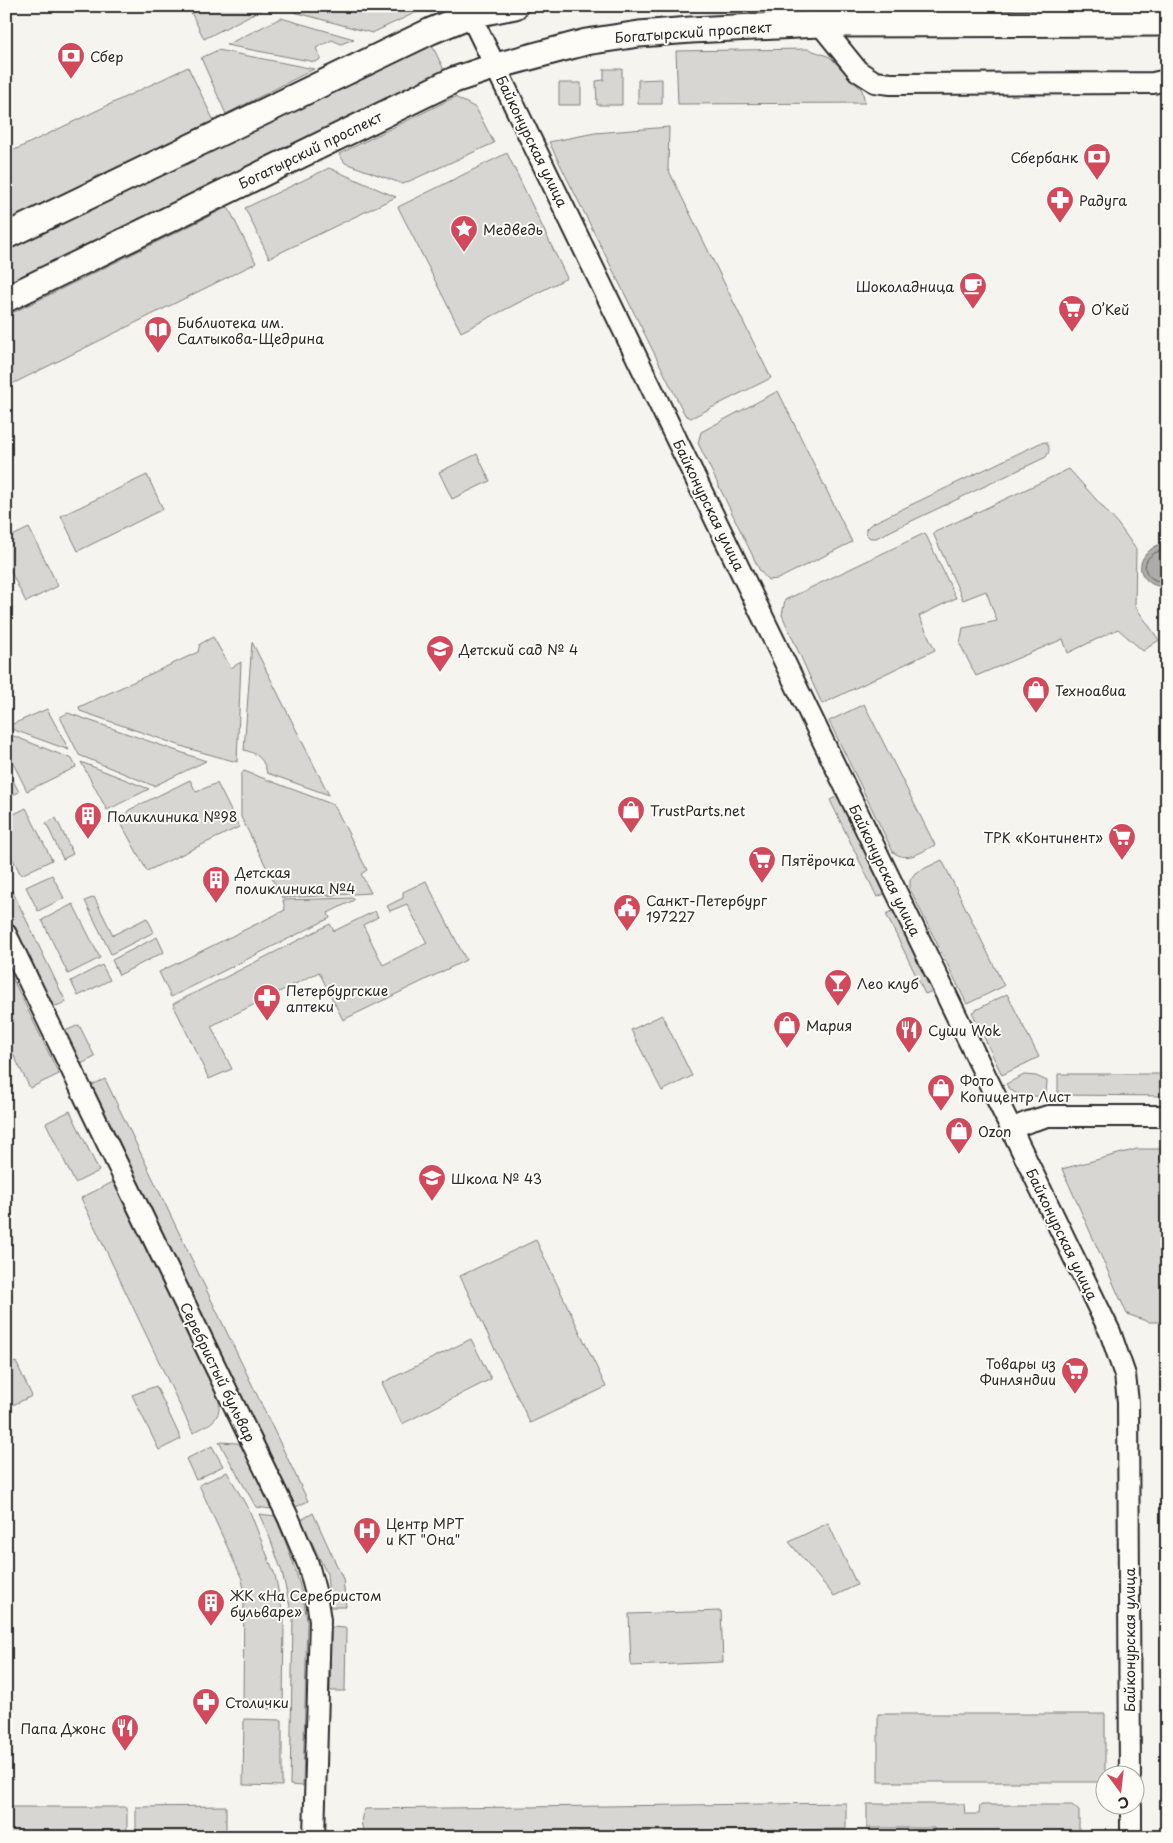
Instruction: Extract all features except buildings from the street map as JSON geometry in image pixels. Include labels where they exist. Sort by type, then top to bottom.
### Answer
[{"type":"main road","points":[[6,236],[431,31],[468,11],[515,6]]},
{"type":"main road","name":"Богатырский проспект","points":[[6,299],[454,80],[496,66],[586,42],[639,34],[820,24],[1167,23]]},
{"type":"street","name":"Байконурская улица","points":[[468,11],[1110,1332],[1125,1374],[1128,1402],[1130,1766]]},
{"type":"street","points":[[820,24],[858,71],[875,82],[890,84],[1153,83],[1167,80]]},
{"type":"street","name":"Серебристый бульвар","points":[[6,934],[289,1519],[308,1564],[316,1594],[320,1620],[314,1837]]},
{"type":"street","points":[[1011,1129],[1048,1116],[1167,1116]]},
{"type":"street","points":[[1130,1816],[1131,1837]]},
{"type":"shaded area","points":[[188,6],[268,6],[204,39]]},
{"type":"shaded area","points":[[306,6],[423,6],[419,11],[372,33],[294,12]]},
{"type":"shaded area","points":[[281,18],[354,39],[341,44],[332,40],[316,48],[321,59],[315,62],[226,45]]},
{"type":"shaded area","points":[[432,45],[446,74],[6,287],[6,251]]},
{"type":"shaded area","points":[[808,49],[830,57],[862,90],[865,103],[678,104],[676,51]]},
{"type":"shaded area","points":[[218,50],[314,69],[226,114],[201,58]]},
{"type":"shaded area","points":[[188,67],[214,121],[6,221],[6,154]]},
{"type":"shaded area","points":[[604,69],[622,69],[622,105],[597,105],[596,81],[604,80]]},
{"type":"shaded area","points":[[662,79],[662,104],[638,104],[638,80]]},
{"type":"shaded area","points":[[559,83],[581,83],[581,105],[559,105]]},
{"type":"shaded area","points":[[455,97],[476,108],[494,143],[403,184],[345,163],[339,154]]},
{"type":"shaded area","points":[[669,127],[668,169],[771,378],[691,418],[685,415],[549,142],[595,133]]},
{"type":"shaded area","points":[[507,153],[567,278],[461,332],[398,207]]},
{"type":"shaded area","points":[[329,168],[396,197],[269,258],[245,208]]},
{"type":"shaded area","points":[[228,207],[256,263],[6,387],[6,316]]},
{"type":"shaded area","points":[[778,391],[852,542],[778,579],[768,580],[760,571],[698,443],[701,432]]},
{"type":"shaded area","points":[[1046,442],[1049,449],[1046,457],[876,538],[870,538],[866,534],[866,529],[871,524],[1040,443]]},
{"type":"shaded area","points":[[477,454],[490,481],[452,499],[439,472]]},
{"type":"shaded area","points":[[1069,469],[1118,524],[1136,549],[1135,606],[1159,640],[1143,651],[1118,629],[1068,653],[1063,639],[976,676],[960,644],[963,628],[997,621],[986,591],[963,600],[933,533]]},
{"type":"shaded area","points":[[147,475],[163,509],[78,551],[61,516]]},
{"type":"shaded area","points":[[29,528],[58,586],[26,602],[6,562],[6,539]]},
{"type":"shaded area","points":[[925,533],[956,598],[919,616],[935,650],[822,704],[782,615],[785,600]]},
{"type":"shaded area","points":[[213,637],[231,668],[241,662],[237,762],[190,749],[80,711],[79,707],[198,652],[200,644]]},
{"type":"shaded area","points":[[252,642],[329,795],[267,773],[259,757],[244,750]]},
{"type":"shaded area","points":[[864,704],[935,845],[914,855],[904,857],[893,852],[829,721]]},
{"type":"shaded area","points":[[47,709],[69,750],[6,727]]},
{"type":"shaded area","points":[[68,713],[206,761],[154,786],[79,755],[60,717]]},
{"type":"shaded area","points":[[6,733],[72,759],[76,767],[27,791],[6,749]]},
{"type":"shaded area","points":[[81,762],[149,789],[107,810]]},
{"type":"shaded area","points":[[6,767],[19,792],[6,798]]},
{"type":"shaded area","points":[[244,771],[334,805],[367,870],[361,874],[371,893],[282,898],[241,817],[241,775]]},
{"type":"shaded area","points":[[190,780],[196,792],[217,783],[239,827],[147,871],[122,825],[123,818],[129,810]]},
{"type":"shaded area","points":[[838,796],[885,894],[877,897],[830,800]]},
{"type":"shaded area","points":[[26,808],[52,860],[21,875],[6,846],[6,818]]},
{"type":"shaded area","points":[[56,818],[73,854],[63,859],[46,823]]},
{"type":"shaded area","points":[[942,860],[1004,986],[967,1004],[910,889],[910,880],[915,873]]},
{"type":"shaded area","points":[[52,875],[64,898],[38,911],[26,887]]},
{"type":"shaded area","points":[[6,878],[66,1002],[60,1005],[50,1004],[6,915]]},
{"type":"shaded area","points":[[426,881],[466,960],[343,1020],[319,972],[211,1026],[232,1069],[209,1079],[173,1004],[330,924],[334,931],[375,911],[378,917],[363,925],[383,965],[427,943],[407,904],[390,911],[387,906],[403,898],[403,892]]},
{"type":"shaded area","points":[[94,897],[113,935],[147,918],[154,932],[111,954],[85,901]]},
{"type":"shaded area","points":[[353,898],[354,900],[328,913],[330,918],[171,997],[159,972],[285,910],[283,900]]},
{"type":"shaded area","points":[[73,904],[100,958],[68,974],[42,920]]},
{"type":"shaded area","points":[[893,911],[933,991],[925,994],[886,914]]},
{"type":"shaded area","points":[[157,937],[164,952],[119,975],[112,960]]},
{"type":"shaded area","points":[[6,965],[59,1074],[30,1088],[6,1040]]},
{"type":"shaded area","points":[[102,965],[110,980],[78,996],[71,981]]},
{"type":"shaded area","points":[[1007,994],[1039,1057],[1002,1075],[972,1012]]},
{"type":"shaded area","points":[[662,1015],[692,1076],[662,1091],[631,1030]]},
{"type":"shaded area","points":[[79,1025],[95,1057],[81,1064],[65,1031]]},
{"type":"shaded area","points":[[1058,1074],[1167,1074],[1167,1096],[1058,1095]]},
{"type":"shaded area","points":[[1024,1075],[1036,1076],[1047,1081],[1046,1096],[1019,1094],[1010,1089],[1006,1084]]},
{"type":"shaded area","points":[[105,1079],[308,1501],[296,1507],[92,1085]]},
{"type":"shaded area","points":[[70,1111],[99,1171],[75,1183],[46,1123]]},
{"type":"shaded area","points":[[1137,1149],[1167,1149],[1167,1322],[1149,1322],[1127,1314],[1062,1169]]},
{"type":"shaded area","points":[[113,1182],[219,1401],[216,1418],[193,1433],[81,1198]]},
{"type":"shaded area","points":[[536,1240],[606,1387],[530,1423],[460,1276]]},
{"type":"shaded area","points":[[471,1339],[491,1379],[402,1424],[382,1383]]},
{"type":"shaded area","points":[[16,1362],[32,1396],[6,1408],[6,1366]]},
{"type":"shaded area","points":[[156,1386],[181,1439],[159,1450],[132,1395]]},
{"type":"shaded area","points":[[219,1442],[237,1443],[243,1448],[271,1509],[256,1507]]},
{"type":"shaded area","points":[[212,1446],[223,1466],[196,1480],[186,1459]]},
{"type":"shaded area","points":[[227,1472],[250,1512],[275,1575],[284,1619],[283,1709],[243,1708],[244,1589],[242,1579],[199,1485]]},
{"type":"shaded area","points":[[313,1513],[343,1579],[346,1607],[330,1607],[327,1574],[301,1520]]},
{"type":"shaded area","points":[[259,1514],[275,1516],[302,1592],[307,1620],[303,1786],[290,1785],[293,1620],[282,1572]]},
{"type":"shaded area","points":[[828,1523],[857,1585],[834,1596],[789,1542]]},
{"type":"shaded area","points":[[721,1611],[723,1662],[631,1666],[629,1614]]},
{"type":"shaded area","points":[[331,1627],[346,1628],[345,1691],[330,1691]]},
{"type":"shaded area","points":[[878,1714],[1105,1714],[1105,1766],[1096,1766],[1096,1782],[878,1782]]},
{"type":"shaded area","points":[[244,1719],[282,1720],[282,1786],[243,1785]]},
{"type":"shaded area","points":[[846,1803],[846,1829],[366,1835],[361,1822],[365,1809]]},
{"type":"shaded area","points":[[867,1804],[964,1804],[965,1814],[979,1814],[980,1805],[1072,1805],[1079,1811],[1079,1833],[935,1832],[934,1828],[867,1828]]},
{"type":"shaded area","points":[[226,1806],[226,1835],[136,1836],[136,1807]]},
{"type":"shaded area","points":[[6,1807],[127,1807],[127,1837],[6,1837]]},
{"type":"water","points":[[1158,545],[1167,545],[1167,589],[1152,584],[1142,574],[1141,563],[1143,558],[1152,548]]},
{"type":"place","name":"Сбер","points":[[71,80]]},
{"type":"place","name":"Сбербанк","points":[[1097,181]]},
{"type":"place","name":"Радуга","points":[[1060,224]]},
{"type":"place","name":"Медведь","points":[[464,253]]},
{"type":"place","name":"Шоколадница","points":[[973,310]]},
{"type":"place","name":"О’Кей","points":[[1072,333]]},
{"type":"place","name":"Библиотека им. Салтыкова-Щедрина","points":[[158,354]]},
{"type":"place","name":"Детский сад № 4","points":[[440,673]]},
{"type":"place","name":"Техноавиа","points":[[1036,714]]},
{"type":"place","name":"TrustParts.net","points":[[631,834]]},
{"type":"place","name":"Поликлиника №98","points":[[88,840]]},
{"type":"place","name":"ТРК «Континент»","points":[[1122,861]]},
{"type":"place","name":"Пятёрочка","points":[[762,884]]},
{"type":"place","name":"Детская поликлиника №4","points":[[216,904]]},
{"type":"place","name":"Санкт-Петербург 197227","points":[[627,932]]},
{"type":"place","name":"Лео клуб","points":[[838,1007]]},
{"type":"place","name":"Петербургские аптеки","points":[[267,1022]]},
{"type":"place","name":"Мария","points":[[787,1049]]},
{"type":"place","name":"Суши Wok","points":[[909,1054]]},
{"type":"place","name":"Фото Копицентр Лист","points":[[941,1112]]},
{"type":"place","name":"Ozon","points":[[959,1155]]},
{"type":"place","name":"Школа № 43","points":[[432,1202]]},
{"type":"place","name":"Товары из Финляндии","points":[[1075,1395]]},
{"type":"place","name":"Центр МРТ и КТ \"Она\"","points":[[367,1555]]},
{"type":"place","name":"ЖК «На Серебристом бульваре»","points":[[211,1627]]},
{"type":"place","name":"Столички","points":[[206,1726]]},
{"type":"place","name":"Папа Джонс","points":[[125,1752]]}]
